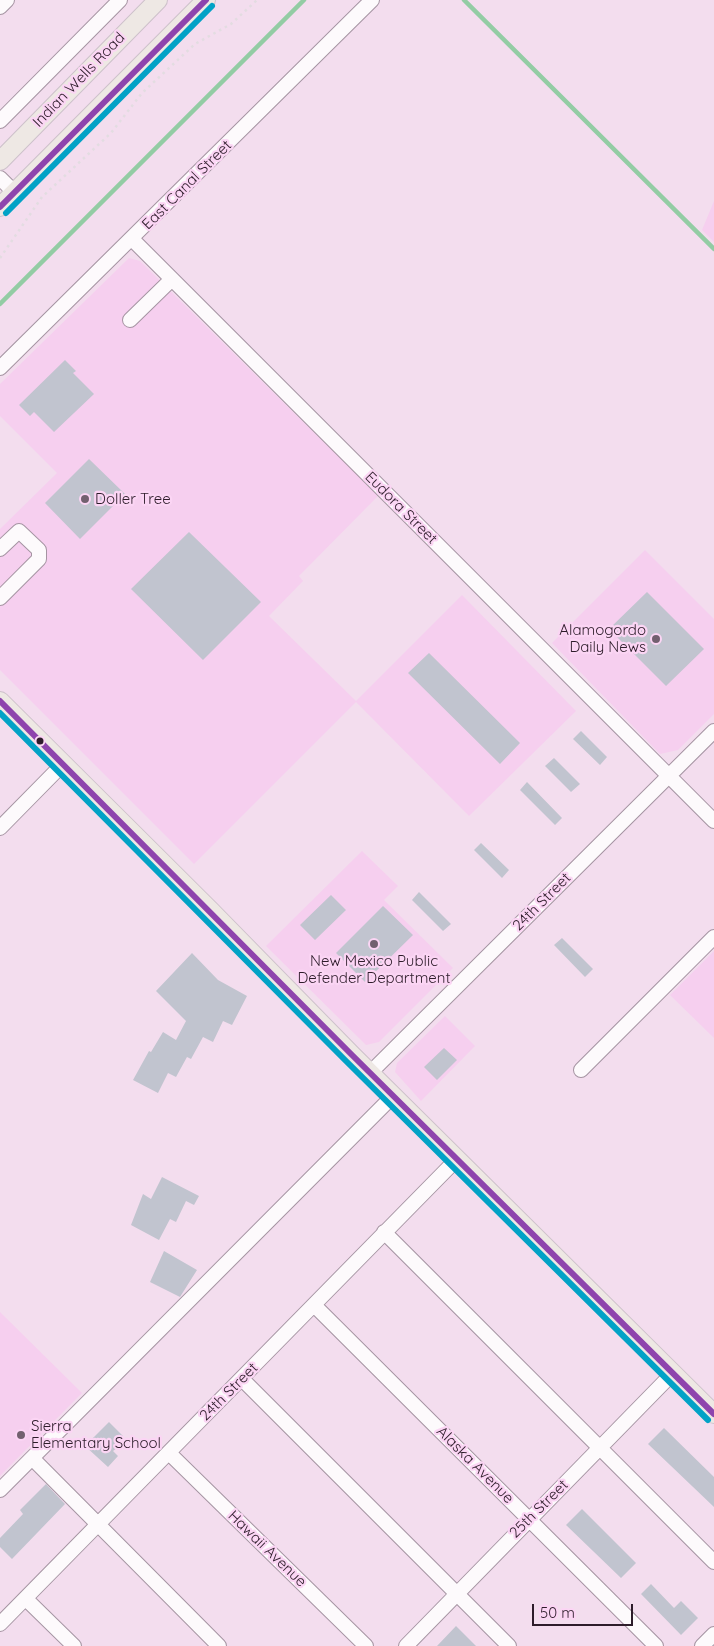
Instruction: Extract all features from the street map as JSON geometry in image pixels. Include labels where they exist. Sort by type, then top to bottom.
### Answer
[{"type":"main road","name":"Indian Wells Road","points":[[0,161],[158,0]]},
{"type":"main road","points":[[0,208],[206,0]]},
{"type":"main road","points":[[0,701],[393,1096],[714,1414]]},
{"type":"street","points":[[0,7],[7,0]]},
{"type":"street","name":"Indian Wells Road","points":[[0,121],[120,0]]},
{"type":"street","name":"East Canal Street","points":[[0,368],[372,0]]},
{"type":"street","points":[[0,178],[14,192]]},
{"type":"street","name":"Eudora Street","points":[[132,239],[714,820]]},
{"type":"street","points":[[130,320],[172,279]]},
{"type":"street","points":[[0,549],[19,531],[40,550],[41,554],[39,559],[0,598]]},
{"type":"street","name":"24th Street","points":[[370,1073],[714,732]]},
{"type":"street","points":[[0,828],[64,764]]},
{"type":"street","points":[[581,1070],[714,937]]},
{"type":"street","points":[[0,1490],[393,1096]]},
{"type":"street","name":"24th Street","points":[[0,1624],[457,1159]]},
{"type":"street","points":[[384,1232],[714,1562]]},
{"type":"street","name":"Alaska Avenue","points":[[314,1306],[656,1646]]},
{"type":"street","name":"25th Street","points":[[406,1646],[673,1373]]},
{"type":"street","points":[[242,1379],[509,1646]]},
{"type":"street","name":"Hawaii Avenue","points":[[169,1453],[366,1646]]},
{"type":"street","points":[[32,1458],[219,1646]]},
{"type":"street","points":[[26,1599],[74,1646]]},
{"type":"street","points":[[702,1646],[714,1634]]},
{"type":"path","points":[[0,258],[42,197],[58,180],[105,139],[142,93],[184,53],[231,24],[257,0]]},
{"type":"shaded area","points":[[714,201],[714,242],[702,230]]},
{"type":"shaded area","points":[[129,258],[140,261],[378,496],[299,576],[303,581],[269,616],[356,701],[462,595],[576,711],[469,816],[356,702],[194,864],[0,670],[0,529],[57,473],[0,416],[0,384]]},
{"type":"shaded area","points":[[645,550],[714,619],[714,714],[678,750],[660,754],[552,643]]},
{"type":"shaded area","points":[[362,851],[398,886],[384,900],[453,968],[379,1042],[366,1045],[266,946]]},
{"type":"shaded area","points":[[714,951],[714,1038],[670,995]]},
{"type":"shaded area","points":[[445,1016],[475,1046],[421,1101],[395,1072],[397,1063]]},
{"type":"shaded area","name":"Sierra Elementary School","points":[[0,1312],[82,1393],[0,1476]]},
{"type":"building","points":[[65,360],[76,371],[73,373],[94,394],[54,432],[34,412],[30,416],[19,405]]},
{"type":"building","name":"Doller Tree","points":[[89,459],[125,494],[80,539],[45,503]]},
{"type":"building","points":[[189,532],[261,602],[203,660],[131,589]]},
{"type":"building","name":"Alamogordo Daily News","points":[[647,592],[704,649],[666,686],[609,629]]},
{"type":"building","points":[[429,653],[520,743],[500,764],[408,673]]},
{"type":"building","points":[[581,731],[607,757],[600,765],[573,739]]},
{"type":"building","points":[[554,758],[580,784],[571,792],[545,766]]},
{"type":"building","points":[[527,782],[562,818],[555,825],[520,790]]},
{"type":"building","points":[[481,843],[509,870],[502,878],[474,850]]},
{"type":"building","points":[[419,892],[451,924],[443,931],[412,900]]},
{"type":"building","points":[[331,895],[346,910],[315,940],[300,925]]},
{"type":"building","name":"New Mexico Public Defender Department","points":[[383,906],[413,935],[365,982],[336,953]]},
{"type":"building","points":[[562,938],[593,969],[585,977],[554,945]]},
{"type":"building","points":[[192,953],[218,980],[247,996],[232,1025],[223,1021],[213,1042],[203,1037],[191,1059],[187,1057],[176,1077],[168,1073],[158,1093],[133,1080],[149,1051],[151,1052],[163,1032],[176,1040],[186,1021],[156,991]]},
{"type":"building","points":[[444,1048],[457,1060],[437,1080],[424,1067]]},
{"type":"building","points":[[162,1177],[199,1196],[194,1205],[186,1201],[176,1222],[170,1219],[159,1240],[131,1225],[143,1194],[151,1199]]},
{"type":"building","points":[[164,1251],[197,1270],[180,1297],[150,1282]]},
{"type":"building","points":[[109,1422],[123,1436],[114,1445],[117,1448],[113,1451],[118,1456],[108,1467],[85,1446]]},
{"type":"building","points":[[664,1428],[714,1477],[714,1507],[648,1444]]},
{"type":"building","points":[[46,1484],[65,1504],[12,1559],[0,1547],[0,1538],[23,1514],[20,1510]]},
{"type":"building","points":[[582,1509],[636,1563],[621,1578],[566,1525]]},
{"type":"building","points":[[651,1584],[674,1608],[681,1601],[698,1618],[681,1635],[641,1594]]},
{"type":"building","points":[[456,1626],[476,1646],[437,1646]]},
{"type":"waterway","points":[[0,304],[304,0]]},
{"type":"waterway","points":[[464,0],[714,249]]},
{"type":"transit line","points":[[0,207],[206,0]]},
{"type":"transit line","points":[[6,213],[212,6]]},
{"type":"transit line","points":[[0,701],[352,1055],[714,1414]]},
{"type":"transit line","points":[[0,713],[346,1061],[708,1420]]},
{"type":"place","name":"Doller Tree","points":[[85,499]]},
{"type":"place","name":"Alamogordo Daily News","points":[[656,639]]},
{"type":"place","name":"New Mexico Public Defender Department","points":[[374,944]]},
{"type":"place","name":"Sierra Elementary School","points":[[21,1435]]}]
